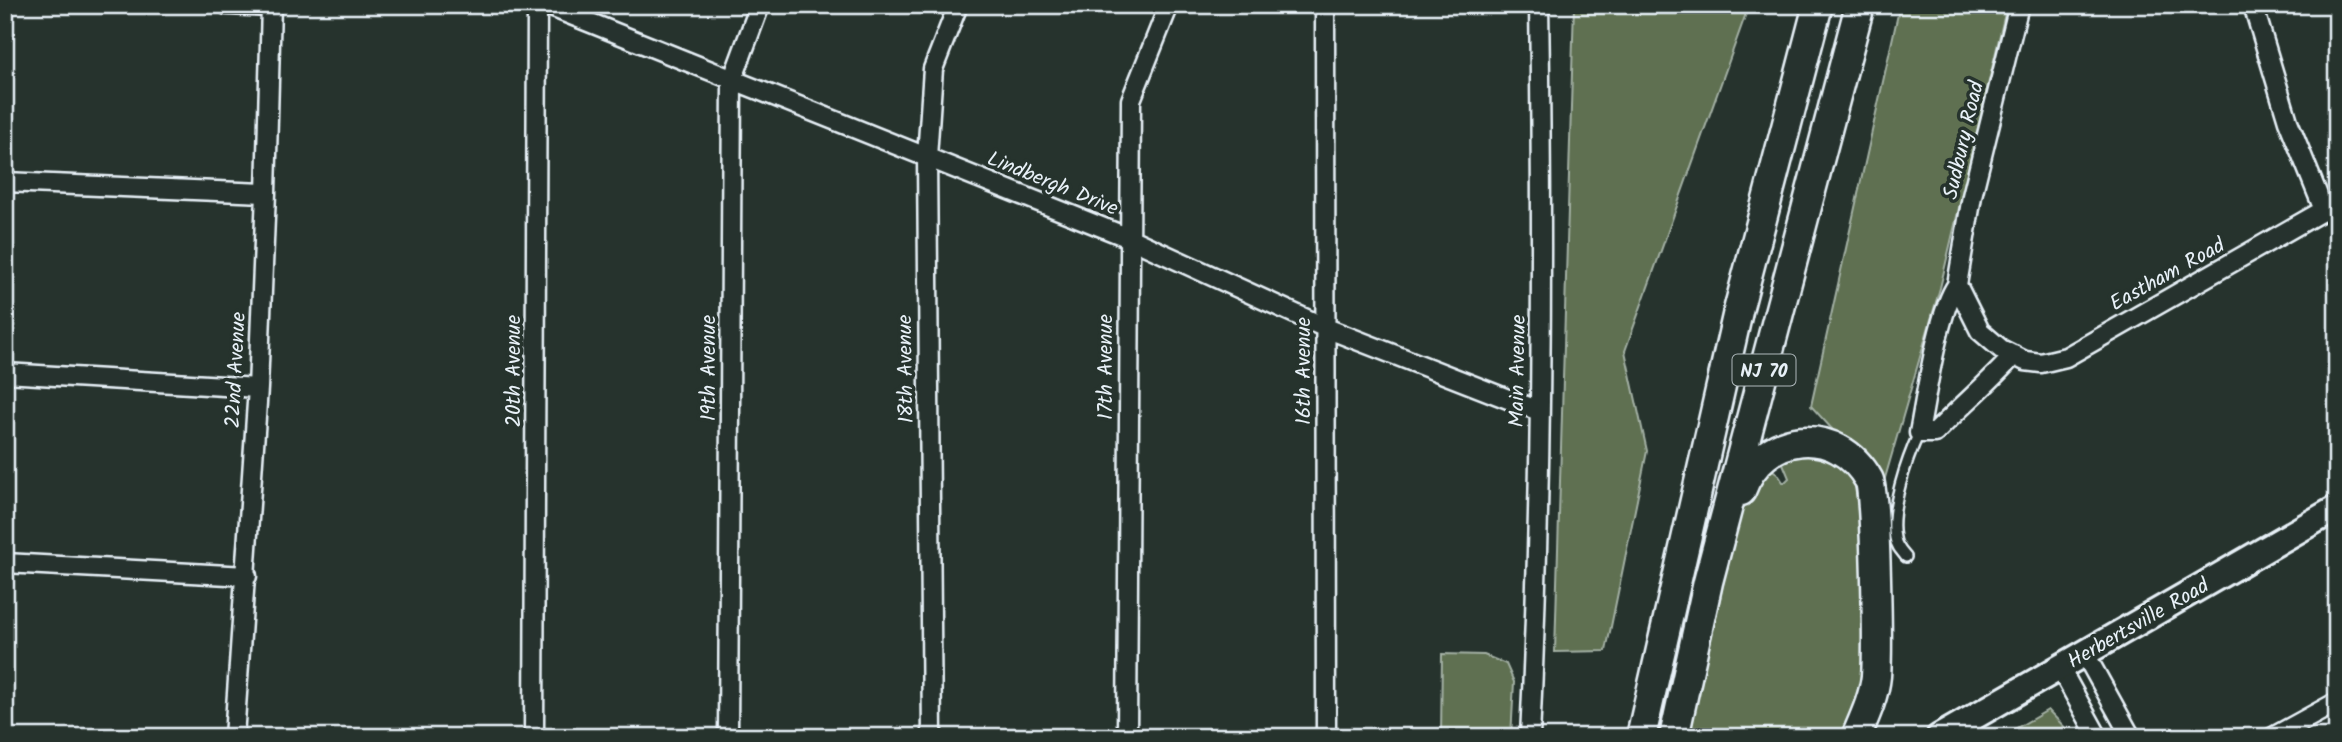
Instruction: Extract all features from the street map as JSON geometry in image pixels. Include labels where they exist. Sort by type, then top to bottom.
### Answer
[{"type":"highway","name":"NJ 70","points":[[1641,737],[1739,307],[1818,5]]},
{"type":"highway","name":"NJ 70","points":[[1674,737],[1708,582],[1860,5]]},
{"type":"highway","points":[[1708,582],[1744,482],[1757,463],[1773,449],[1801,440],[1826,443],[1851,458],[1870,481],[1876,678],[1856,737]]},
{"type":"main road","name":"Herbertsville Road","points":[[1939,737],[2337,508]]},
{"type":"street","points":[[227,5],[271,6]]},
{"type":"street","name":"20th Avenue","points":[[534,737],[537,5]]},
{"type":"street","name":"Lindbergh Drive","points":[[546,5],[1129,238],[1326,328],[1539,411]]},
{"type":"street","name":"19th Avenue","points":[[728,737],[732,81],[760,5]]},
{"type":"street","name":"18th Avenue","points":[[932,737],[927,156],[933,69],[958,5]]},
{"type":"street","name":"17th Avenue","points":[[1127,737],[1131,100],[1169,5]]},
{"type":"street","name":"16th Avenue","points":[[1325,5],[1326,737]]},
{"type":"street","name":"Main Avenue","points":[[1530,737],[1538,579],[1542,167],[1539,5]]},
{"type":"street","name":"Sudbury Road","points":[[1957,285],[1972,196],[2019,5]]},
{"type":"street","points":[[2253,5],[2288,121],[2330,208]]},
{"type":"street","name":"22nd Avenue","points":[[234,737],[258,388],[271,6]]},
{"type":"street","points":[[5,182],[266,193]]},
{"type":"street","name":"Eastham Road","points":[[2014,355],[2025,361],[2041,363],[2066,357],[2330,208]]},
{"type":"street","points":[[1957,285],[1980,331],[2001,349],[2014,355],[1984,388],[1927,433],[1941,326],[1951,294],[1957,285]]},
{"type":"street","points":[[5,373],[258,388]]},
{"type":"street","points":[[5,563],[247,576]]},
{"type":"street","points":[[2085,654],[2131,737]]},
{"type":"street","points":[[2060,668],[2098,737]]},
{"type":"street","points":[[2273,737],[2337,702]]},
{"type":"lane","points":[[1906,557],[1895,539],[1894,523],[1906,466],[1927,433]]},
{"type":"green space","points":[[1574,5],[1749,5],[1625,351],[1647,451],[1606,651],[1555,652]]},
{"type":"green space","points":[[1900,5],[2007,5],[1940,288],[1883,485],[1811,406]]},
{"type":"green space","points":[[1812,455],[1839,466],[1846,472],[1862,506],[1863,656],[1860,695],[1844,737],[1689,737],[1736,526],[1742,510],[1769,468],[1785,482],[1789,478],[1782,461],[1794,456]]},
{"type":"green space","points":[[1442,654],[1484,655],[1506,664],[1514,682],[1511,737],[1441,737]]},
{"type":"green space","points":[[2048,710],[2074,737],[2001,737]]}]
